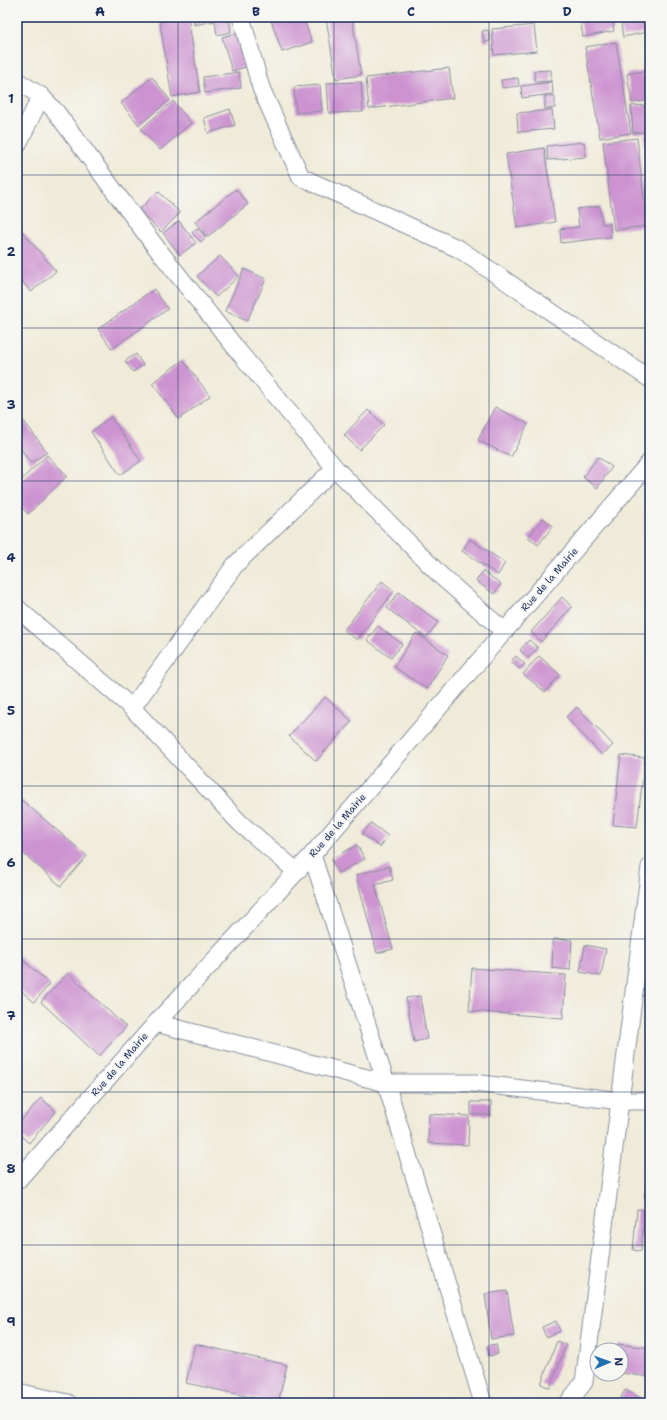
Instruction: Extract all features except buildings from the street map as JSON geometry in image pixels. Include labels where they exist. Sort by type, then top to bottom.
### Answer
[{"type":"street","points":[[241,17],[261,88],[301,177],[459,250],[650,379]]},
{"type":"street","points":[[17,81],[41,96],[56,112],[152,242],[239,352],[335,468],[441,576],[504,631]]},
{"type":"street","points":[[17,146],[41,96]]},
{"type":"street","name":"Rue de la Mairie","points":[[17,1181],[156,1023],[312,855],[650,462]]},
{"type":"street","points":[[132,708],[235,565],[335,468]]},
{"type":"street","points":[[17,608],[132,708],[240,822],[296,871]]},
{"type":"street","points":[[312,855],[386,1083],[483,1403]]},
{"type":"street","points":[[568,1403],[584,1382],[650,867]]},
{"type":"street","points":[[156,1023],[386,1083],[474,1083],[621,1101],[650,1101]]},
{"type":"street","points":[[17,1392],[68,1403]]}]
